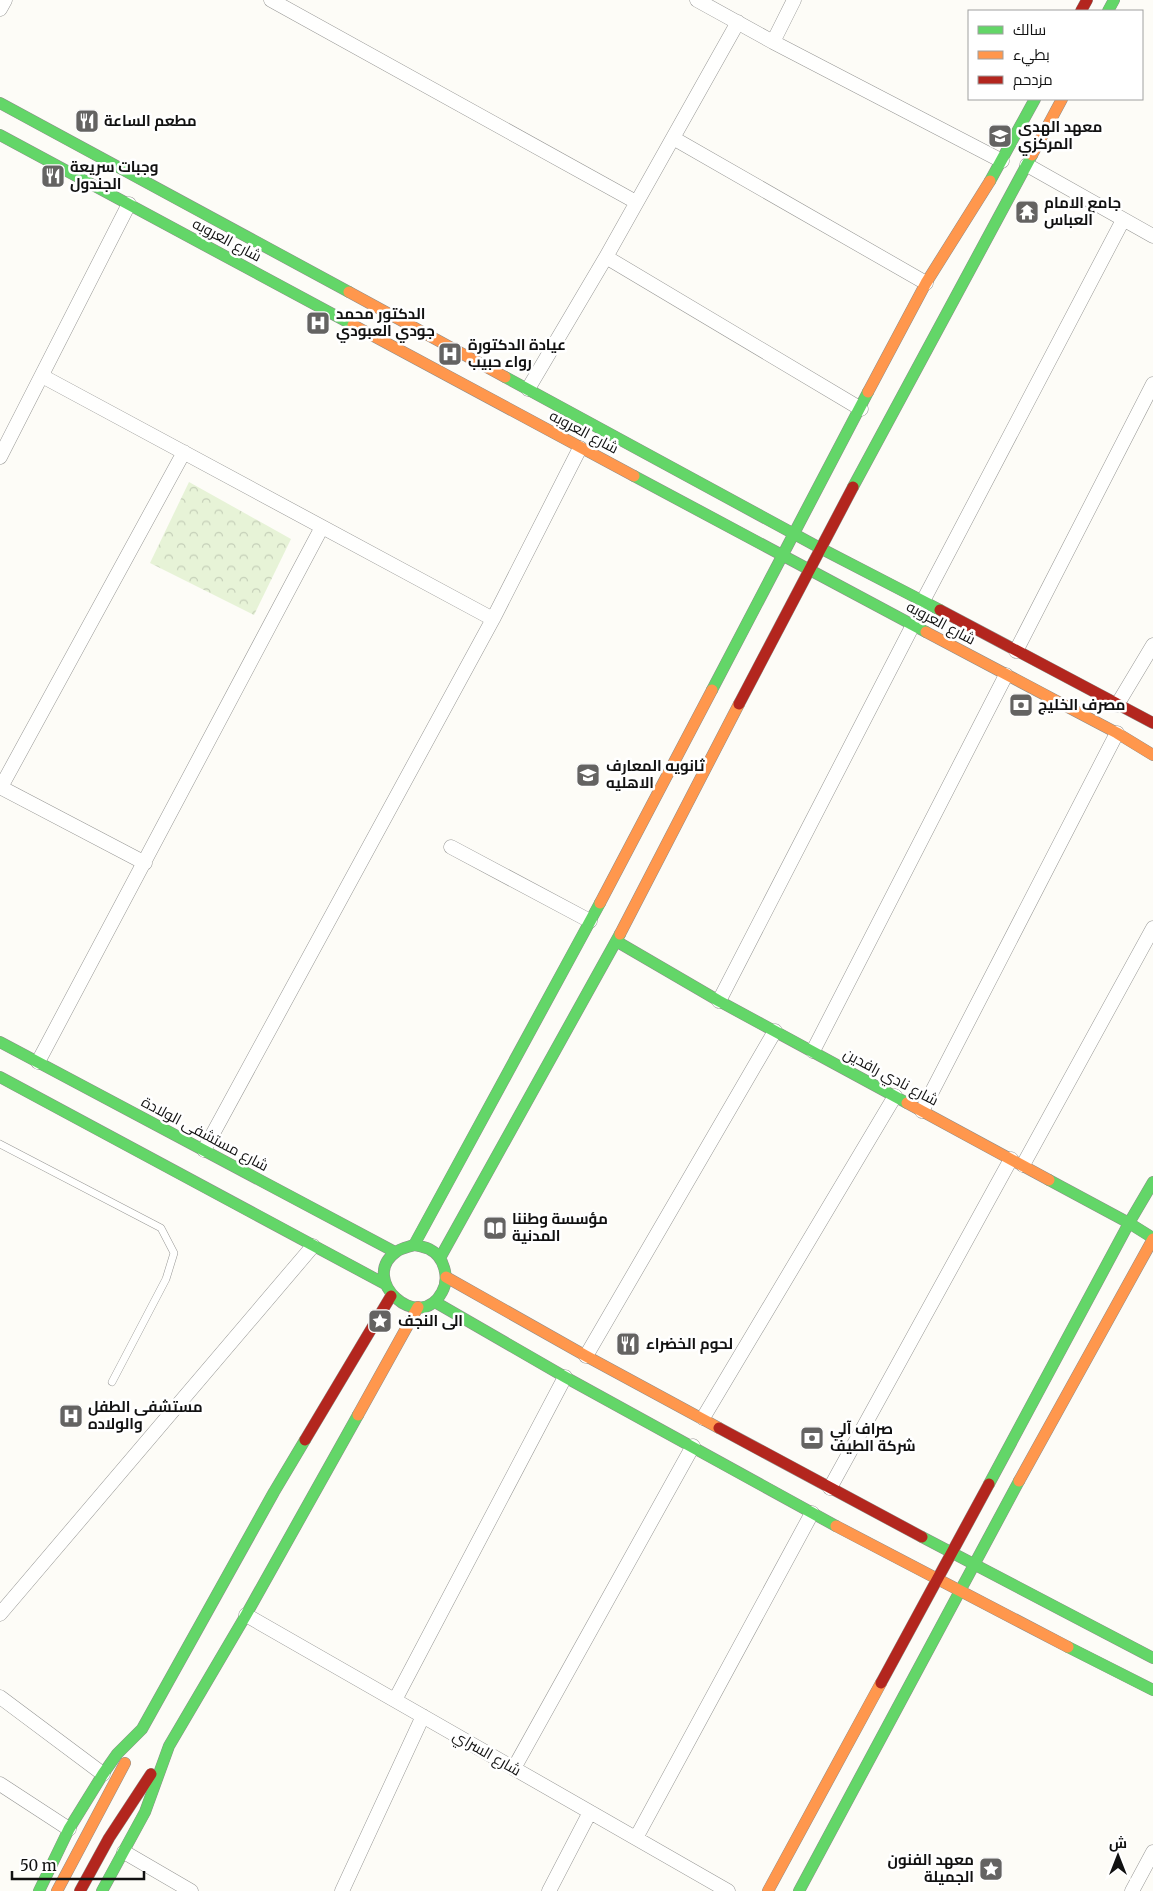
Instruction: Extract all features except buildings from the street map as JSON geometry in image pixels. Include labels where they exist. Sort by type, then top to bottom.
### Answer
[{"type":"main road","points":[[414,1245],[590,921],[926,283],[1002,161],[1034,100]]},
{"type":"main road","points":[[440,1258],[616,941],[820,548],[1061,100]]},
{"type":"main road","name":"شارع العروبه","points":[[0,103],[820,548],[1153,723]]},
{"type":"main road","name":"شارع العروبه","points":[[0,135],[580,448],[1117,733],[1153,756]]},
{"type":"main road","name":"شارع نادي رافدين","points":[[616,941],[719,1001],[1129,1223],[1153,1238]]},
{"type":"main road","name":"شارع مستشفى الولادة","points":[[0,1042],[395,1252]]},
{"type":"main road","points":[[2,1081],[385,1284]]},
{"type":"main road","points":[[768,1891],[938,1580],[1129,1223],[1153,1182]]},
{"type":"main road","points":[[800,1891],[974,1563],[1153,1238]]},
{"type":"main road","points":[[414,1245],[431,1249],[440,1258],[446,1270],[444,1289],[435,1302],[418,1307],[411,1307],[391,1296],[385,1284],[387,1264],[395,1252],[414,1245]]},
{"type":"main road","points":[[446,1277],[586,1356],[830,1488],[1153,1658]]},
{"type":"main road","points":[[57,1891],[142,1729],[274,1492],[391,1296]]},
{"type":"main road","points":[[435,1302],[565,1377],[693,1446],[812,1514],[1153,1690]]},
{"type":"main road","points":[[80,1891],[109,1838],[169,1746],[246,1615],[418,1307]]},
{"type":"main road","points":[[39,1891],[70,1829],[103,1774],[117,1754],[142,1729]]},
{"type":"main road","points":[[102,1891],[146,1812],[169,1746]]},
{"type":"street","points":[[0,9],[6,0]]},
{"type":"street","points":[[271,0],[636,202]]},
{"type":"street","points":[[697,0],[772,42],[1002,161]]},
{"type":"street","points":[[772,42],[794,0]]},
{"type":"street","points":[[528,389],[606,257],[738,22]]},
{"type":"street","points":[[673,138],[926,283]]},
{"type":"street","points":[[1027,165],[1153,236]]},
{"type":"street","points":[[0,457],[129,204]]},
{"type":"street","points":[[923,601],[1123,220]]},
{"type":"street","points":[[606,257],[860,409]]},
{"type":"street","points":[[42,376],[493,619]]},
{"type":"street","points":[[1016,651],[1153,384]]},
{"type":"street","points":[[204,1150],[493,619],[580,448]]},
{"type":"street","points":[[145,863],[1,787],[184,452]]},
{"type":"street","points":[[38,1062],[322,527]]},
{"type":"street","points":[[719,1001],[913,625]]},
{"type":"street","points":[[1117,705],[1153,645]]},
{"type":"street","points":[[813,1052],[1006,675]]},
{"type":"street","points":[[922,1111],[1117,733]]},
{"type":"street","points":[[451,847],[590,921]]},
{"type":"street","points":[[830,1488],[1153,928]]},
{"type":"street","points":[[586,1356],[775,1031]]},
{"type":"street","points":[[703,1418],[895,1096]]},
{"type":"street","points":[[0,1614],[313,1246]]},
{"type":"street","points":[[395,1700],[565,1377]]},
{"type":"street","points":[[514,1768],[693,1446]]},
{"type":"street","points":[[636,1838],[812,1514]]},
{"type":"street","name":"شارع السراي","points":[[246,1615],[728,1891]]},
{"type":"street","points":[[0,1697],[103,1774]]},
{"type":"street","points":[[342,1891],[423,1716]]},
{"type":"street","points":[[0,1784],[70,1829]]},
{"type":"street","points":[[549,1891],[590,1812]]},
{"type":"street","points":[[124,1852],[191,1891]]},
{"type":"street","points":[[1132,1891],[1152,1857]]},
{"type":"lane","points":[[0,1144],[161,1228],[174,1253],[166,1278],[112,1382]]},
{"type":"green space","points":[[189,482],[291,539],[254,615],[150,563]]},
{"type":"traffic: fast","points":[[1109,10],[1114,0]]},
{"type":"traffic: fast","points":[[990,181],[1034,100]]},
{"type":"traffic: fast","points":[[0,103],[349,292]]},
{"type":"traffic: fast","points":[[0,135],[353,325]]},
{"type":"traffic: fast","points":[[853,487],[1032,155]]},
{"type":"traffic: fast","points":[[505,377],[820,548],[940,610]]},
{"type":"traffic: fast","points":[[712,690],[868,392]]},
{"type":"traffic: fast","points":[[634,476],[926,632]]},
{"type":"traffic: fast","points":[[414,1245],[600,903]]},
{"type":"traffic: fast","points":[[440,1258],[620,934]]},
{"type":"traffic: fast","points":[[616,941],[719,1001],[907,1103]]},
{"type":"traffic: fast","points":[[0,1042],[395,1252]]},
{"type":"traffic: fast","points":[[0,1077],[385,1284]]},
{"type":"traffic: fast","points":[[1049,1180],[1153,1238]]},
{"type":"traffic: fast","points":[[989,1484],[1129,1223],[1153,1182]]},
{"type":"traffic: fast","points":[[414,1245],[434,1252],[442,1262],[445,1274],[442,1292],[432,1304],[420,1308],[407,1305],[396,1298],[388,1288],[384,1276],[386,1263],[396,1252],[414,1245]]},
{"type":"traffic: fast","points":[[435,1302],[565,1377],[836,1526]]},
{"type":"traffic: fast","points":[[102,1891],[145,1812],[169,1746],[246,1615],[358,1415]]},
{"type":"traffic: fast","points":[[39,1891],[69,1829],[103,1774],[117,1754],[142,1729],[305,1440]]},
{"type":"traffic: fast","points":[[799,1891],[1019,1481]]},
{"type":"traffic: fast","points":[[922,1537],[1153,1658]]},
{"type":"traffic: fast","points":[[1068,1647],[1153,1690]]},
{"type":"traffic: slow","points":[[1032,155],[1061,100]]},
{"type":"traffic: slow","points":[[868,392],[926,283],[990,181]]},
{"type":"traffic: slow","points":[[349,292],[505,377]]},
{"type":"traffic: slow","points":[[353,325],[634,476]]},
{"type":"traffic: slow","points":[[926,632],[1117,733],[1153,755]]},
{"type":"traffic: slow","points":[[600,903],[712,690]]},
{"type":"traffic: slow","points":[[620,934],[739,704]]},
{"type":"traffic: slow","points":[[907,1103],[1049,1180]]},
{"type":"traffic: slow","points":[[1019,1481],[1153,1239]]},
{"type":"traffic: slow","points":[[446,1277],[719,1428]]},
{"type":"traffic: slow","points":[[358,1415],[418,1307]]},
{"type":"traffic: slow","points":[[836,1526],[1068,1647]]},
{"type":"traffic: slow","points":[[768,1891],[881,1683]]},
{"type":"traffic: slow","points":[[57,1891],[125,1763]]},
{"type":"traffic: jam","points":[[1082,10],[1087,0]]},
{"type":"traffic: jam","points":[[739,704],[853,487]]},
{"type":"traffic: jam","points":[[940,610],[1153,723]]},
{"type":"traffic: jam","points":[[305,1440],[391,1296]]},
{"type":"traffic: jam","points":[[719,1428],[922,1537]]},
{"type":"traffic: jam","points":[[881,1683],[989,1484]]},
{"type":"traffic: jam","points":[[80,1891],[109,1838],[151,1774]]},
{"type":"place","name":"مطعم الساعة","points":[[87,121]]},
{"type":"place","name":"معهد الهدى المركزي","points":[[1000,136]]},
{"type":"place","name":"وجبات سريعة الجندول","points":[[53,176]]},
{"type":"place","name":"جامع الامام العباس","points":[[1027,212]]},
{"type":"place","name":"الدكتور محمد جودي العبودي","points":[[318,323]]},
{"type":"place","name":"عيادة الدكتورة رواء حبيب","points":[[450,354]]},
{"type":"place","name":"مصرف الخليج","points":[[1021,705]]},
{"type":"place","name":"ثانويه المعارف الاهليه","points":[[588,775]]},
{"type":"place","name":"مؤسسة وطننا المدنية","points":[[495,1228]]},
{"type":"place","name":"الى النجف","points":[[380,1321]]},
{"type":"place","name":"لحوم الخضراء","points":[[628,1344]]},
{"type":"place","name":"مستشفى الطفل والولاده","points":[[71,1416]]},
{"type":"place","name":"صراف آلي شركة الطيف","points":[[812,1438]]},
{"type":"place","name":"معهد الفنون الجميلة","points":[[991,1869]]}]
